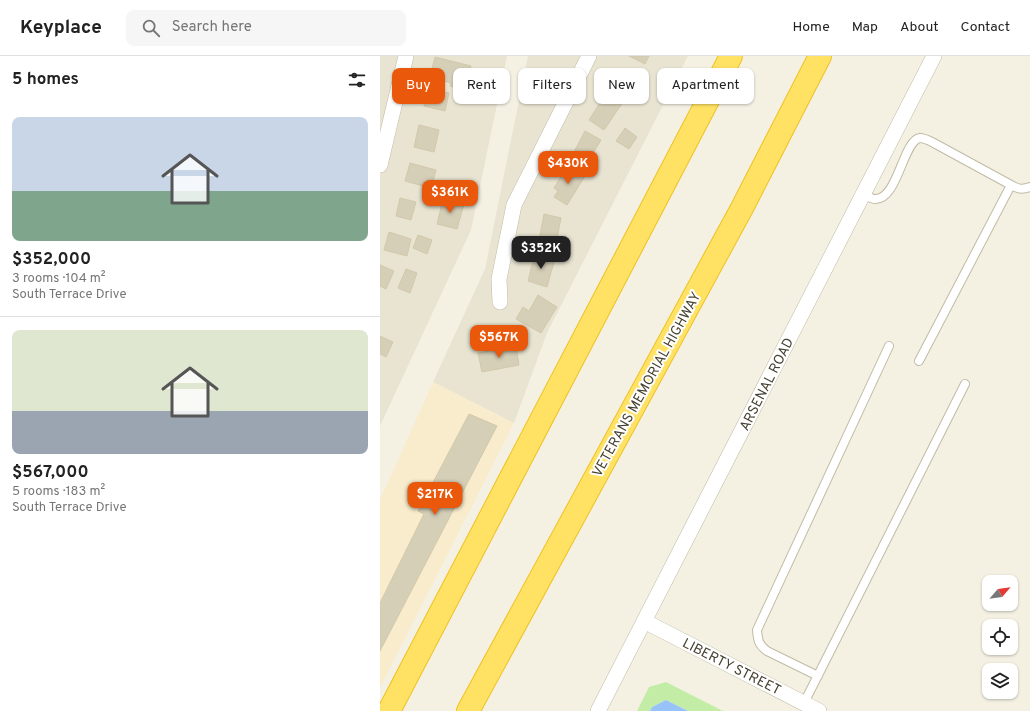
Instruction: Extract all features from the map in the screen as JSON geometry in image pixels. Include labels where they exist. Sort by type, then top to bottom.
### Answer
[{"type":"highway","points":[[389,711],[731,56]]},
{"type":"highway","name":"VETERANS MEMORIAL HIGHWAY","points":[[468,711],[742,208],[820,56]]},
{"type":"street","points":[[380,164],[406,56]]},
{"type":"street","points":[[500,302],[499,279],[514,205],[589,56]]},
{"type":"street","name":"ARSENAL ROAD","points":[[598,711],[934,56]]},
{"type":"street","name":"LIBERTY STREET","points":[[644,621],[819,711]]},
{"type":"lane","points":[[863,194],[875,199],[883,197],[890,190],[908,150],[914,141],[920,138],[936,144],[1016,188],[1023,189],[1030,187]]},
{"type":"lane","points":[[919,361],[1011,185]]},
{"type":"lane","points":[[818,676],[767,651],[761,646],[758,640],[757,630],[889,346]]},
{"type":"lane","points":[[804,703],[964,384]]},
{"type":"shaded area","points":[[380,56],[507,56],[505,68],[453,68],[453,104],[497,104],[471,230],[380,426]]},
{"type":"shaded area","points":[[528,56],[688,56],[682,68],[657,68],[657,104],[664,104],[547,333],[514,423],[433,382],[485,269],[518,104],[586,104],[586,68],[526,68]]},
{"type":"shaded area","points":[[433,382],[514,423],[380,688],[380,500]]},
{"type":"green space","points":[[666,682],[723,711],[688,711],[666,700],[652,707],[650,711],[637,711],[649,687]]},
{"type":"water","points":[[666,700],[688,711],[650,711],[652,707]]},
{"type":"building","points":[[629,56],[649,56],[645,64]]},
{"type":"building","points":[[435,57],[471,66],[470,68],[453,68],[453,87],[450,86],[451,83],[445,81],[445,68],[432,68]]},
{"type":"building","points":[[445,92],[449,93],[445,111],[424,106],[424,104],[445,104]]},
{"type":"building","points":[[599,104],[622,104],[604,130],[589,120]]},
{"type":"building","points":[[419,125],[439,130],[434,152],[414,147]]},
{"type":"building","points":[[625,128],[637,137],[629,149],[616,141]]},
{"type":"building","points":[[585,131],[601,140],[589,160],[574,152]]},
{"type":"building","points":[[410,163],[436,170],[431,188],[405,181]]},
{"type":"building","points":[[568,165],[585,176],[567,205],[554,197],[558,191],[554,188]]},
{"type":"building","points":[[400,198],[416,202],[411,220],[396,216]]},
{"type":"building","points":[[443,199],[464,204],[457,229],[437,224]]},
{"type":"building","points":[[544,214],[561,218],[555,249],[538,246]]},
{"type":"building","points":[[389,232],[411,239],[407,256],[384,250]]},
{"type":"building","points":[[418,235],[432,240],[427,254],[413,248]]},
{"type":"building","points":[[535,253],[555,258],[547,287],[528,281]]},
{"type":"building","points":[[380,265],[394,271],[386,289],[380,286]]},
{"type":"building","points":[[406,269],[417,273],[410,293],[398,288]]},
{"type":"building","points":[[538,295],[557,307],[541,333],[516,319],[523,307],[529,311]]},
{"type":"building","points":[[380,336],[393,342],[386,357],[380,354]]},
{"type":"building","points":[[516,346],[519,365],[482,372],[478,353]]},
{"type":"building","points":[[469,414],[497,426],[380,651],[380,603],[424,514],[418,511]]}]
